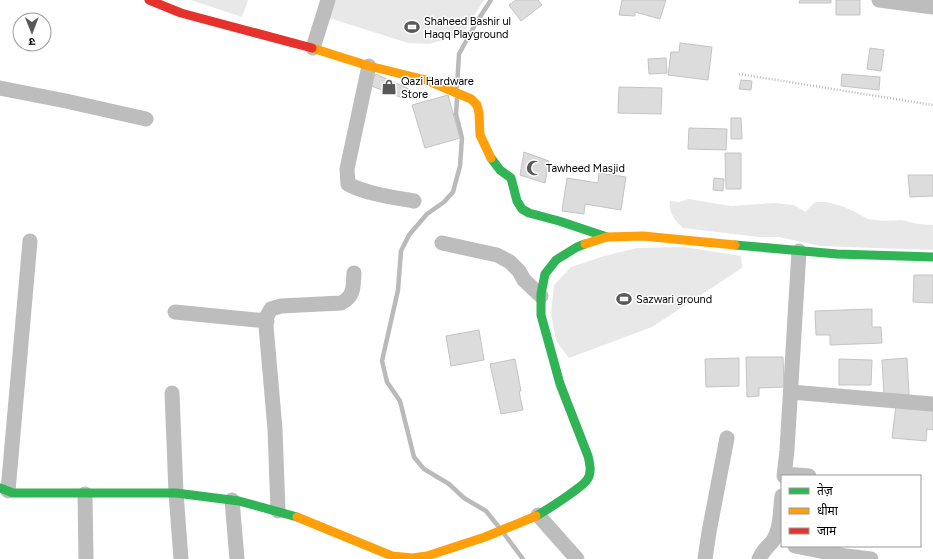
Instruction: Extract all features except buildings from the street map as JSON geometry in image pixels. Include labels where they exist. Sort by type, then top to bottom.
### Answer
[{"type":"street","points":[[149,0],[181,13],[313,48],[368,66],[426,80],[464,95],[477,105],[479,112],[480,135],[492,160],[500,170],[511,178],[517,201],[522,209],[529,213],[607,237]]},
{"type":"street","points":[[313,48],[328,0]]},
{"type":"street","points":[[879,0],[933,7]]},
{"type":"street","points":[[368,66],[347,169],[348,184],[367,191],[414,201]]},
{"type":"street","points":[[0,88],[146,119]]},
{"type":"street","points":[[30,241],[4,490],[13,493],[176,493],[232,500],[278,511],[311,522],[392,556],[412,558],[420,558],[434,554],[495,533],[538,515],[579,487],[588,479],[591,468],[588,456],[560,384],[541,315],[541,296],[545,274],[556,260],[577,247],[607,237],[643,236],[837,254],[933,257]]},
{"type":"street","points":[[442,243],[497,255],[510,262],[519,271],[524,280],[541,296]]},
{"type":"street","points":[[785,475],[799,251]]},
{"type":"street","points":[[278,511],[275,429],[267,316],[271,309],[281,306],[341,303],[348,300],[352,294],[354,272]]},
{"type":"street","points":[[175,312],[267,321]]},
{"type":"street","points":[[791,392],[932,404]]},
{"type":"street","points":[[172,393],[176,493],[181,559]]},
{"type":"street","points":[[705,559],[727,438]]},
{"type":"street","points":[[85,494],[86,559]]},
{"type":"street","points":[[232,500],[237,559]]},
{"type":"street","points":[[758,559],[765,547],[777,542],[781,504]]},
{"type":"street","points":[[538,515],[577,559]]},
{"type":"street","points":[[800,547],[846,556],[871,559]]},
{"type":"path","points":[[739,74],[933,105]]},
{"type":"shaded area","points":[[191,0],[248,0],[242,17]]},
{"type":"shaded area","name":"Shaheed Bashir ul Haqq Playground","points":[[334,0],[484,0],[462,35],[429,44],[408,43],[329,18]]},
{"type":"shaded area","points":[[688,199],[731,206],[774,203],[794,205],[805,212],[815,202],[826,202],[842,206],[868,219],[884,221],[902,220],[918,224],[933,225],[933,250],[820,246],[779,237],[759,237],[683,228],[673,216],[670,209],[670,201],[679,202]]},
{"type":"shaded area","name":"Sazwari ground","points":[[684,247],[741,256],[742,268],[652,327],[569,358],[556,341],[551,313],[554,285],[571,267],[604,256],[637,248]]},
{"type":"waterway","points":[[457,87],[459,54],[491,0]]},
{"type":"waterway","points":[[457,99],[456,114],[462,138],[460,166],[453,192],[444,202],[427,214],[409,235],[401,251],[398,290],[382,361],[387,382],[400,401],[414,457],[424,469],[449,484],[464,498],[486,511],[498,526]]},
{"type":"waterway","points":[[505,535],[523,559]]},
{"type":"traffic: fast","points":[[491,158],[500,170],[511,178],[517,201],[522,209],[529,213],[607,237]]},
{"type":"traffic: fast","points":[[536,516],[584,484],[590,474],[588,456],[560,384],[541,315],[541,294],[545,274],[556,260],[577,247],[585,244]]},
{"type":"traffic: fast","points":[[735,245],[837,254],[933,257]]},
{"type":"traffic: fast","points":[[0,488],[13,493],[176,493],[239,501],[297,517]]},
{"type":"traffic: slow","points":[[312,48],[369,66],[426,80],[471,99],[477,105],[480,135],[491,158]]},
{"type":"traffic: slow","points":[[585,244],[607,237],[643,236],[735,245]]},
{"type":"traffic: slow","points":[[297,517],[392,556],[412,558],[427,556],[485,537],[536,516]]},
{"type":"traffic: jam","points":[[149,0],[181,13],[312,48]]},
{"type":"place","name":"Shaheed Bashir ul Haqq Playground","points":[[412,27]]},
{"type":"place","name":"Qazi Hardware Store","points":[[389,87]]},
{"type":"place","name":"Tawheed Masjid","points":[[534,168]]},
{"type":"place","name":"Sazwari ground","points":[[624,299]]}]
